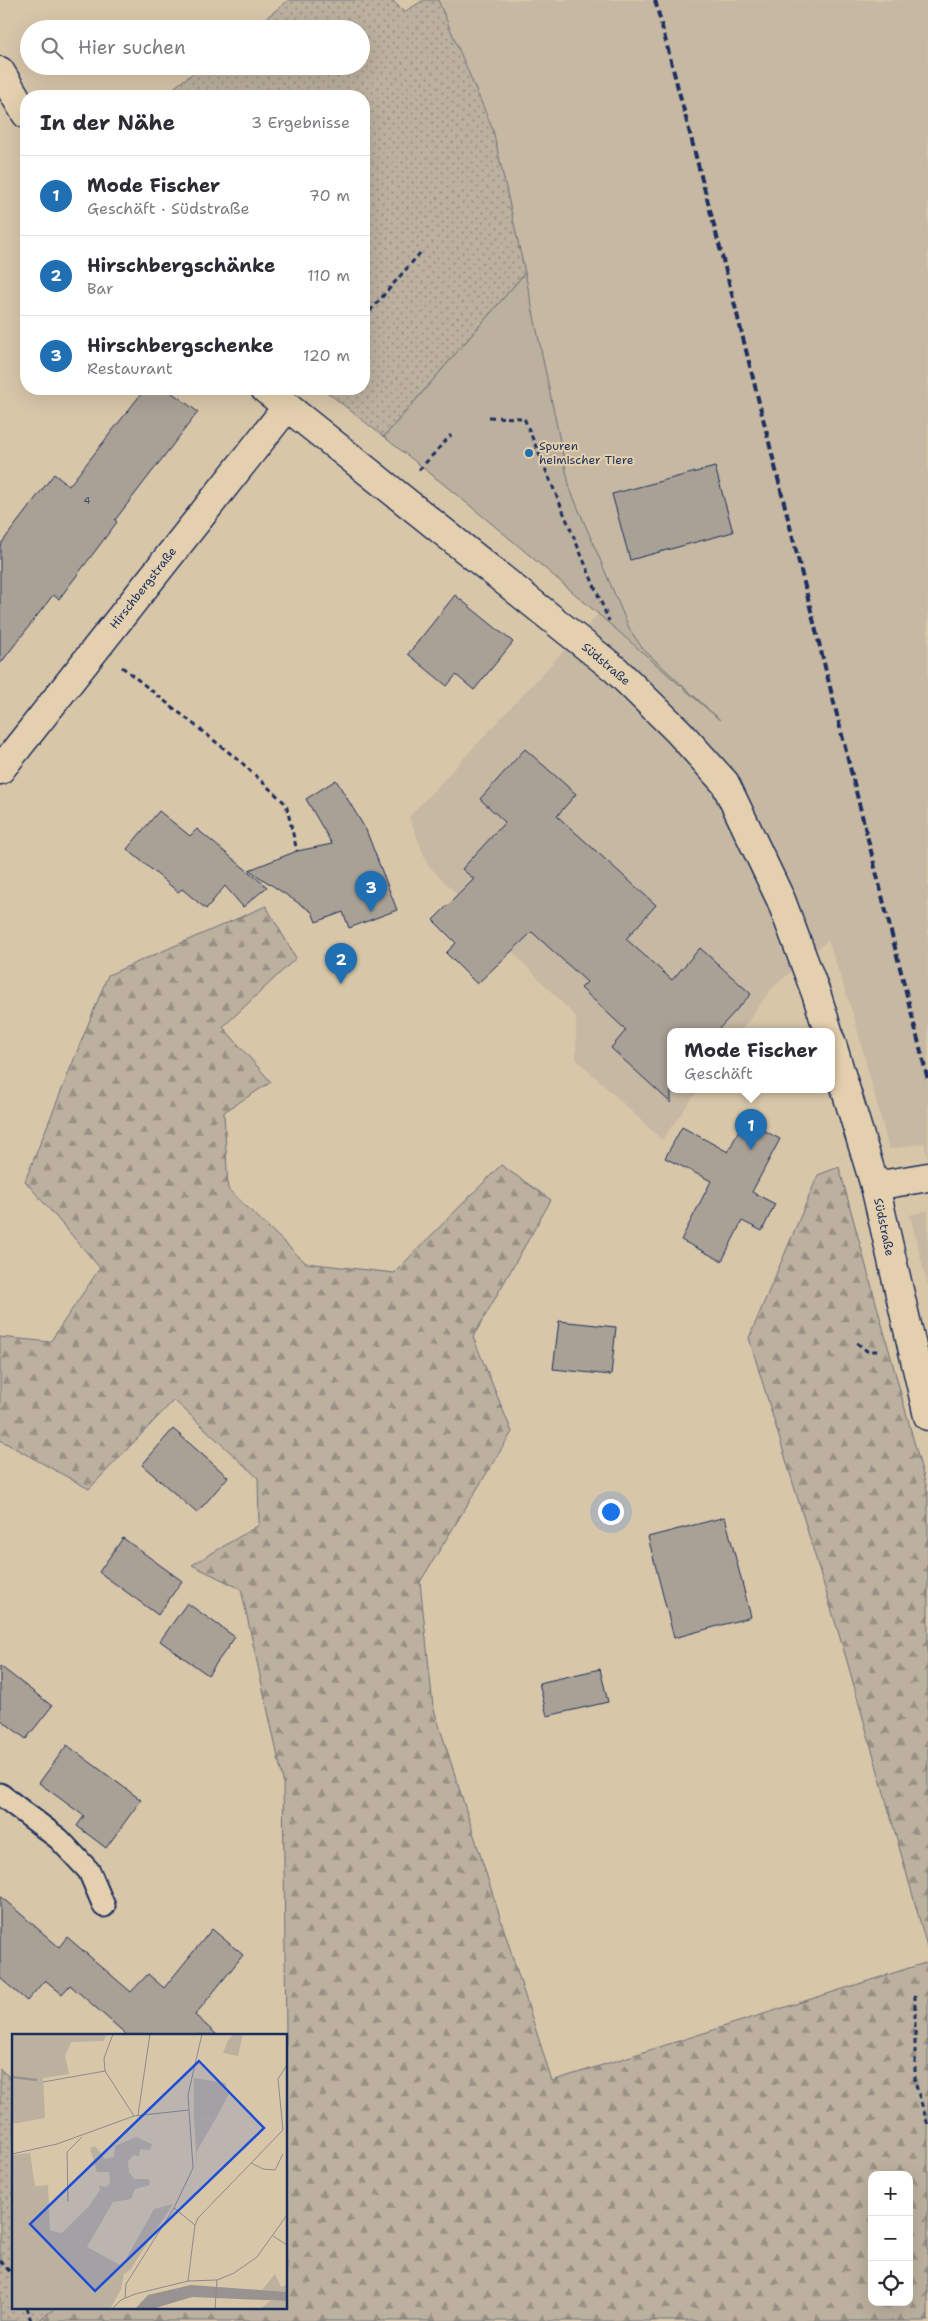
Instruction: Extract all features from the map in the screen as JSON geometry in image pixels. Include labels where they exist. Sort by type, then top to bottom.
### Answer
[{"type":"street","points":[[0,71],[20,104]]},
{"type":"street","name":"Südstraße","points":[[273,395],[616,670],[679,732],[725,783],[781,900],[827,1028]]},
{"type":"street","name":"Hirschbergstraße","points":[[0,770],[287,407]]},
{"type":"street","name":"Südstraße","points":[[835,1054],[875,1186],[928,1416]]},
{"type":"street","points":[[875,1186],[928,1177]]},
{"type":"lane","points":[[0,1794],[59,1839],[89,1871],[104,1906]]},
{"type":"path","points":[[370,311],[420,253]]},
{"type":"path","points":[[490,417],[524,418],[611,625]]},
{"type":"path","points":[[415,474],[451,435]]},
{"type":"path","points":[[124,668],[241,762],[286,804],[297,851]]},
{"type":"path","points":[[915,1995],[915,2082],[928,2125]]},
{"type":"path","points":[[0,2261],[12,2274]]},
{"type":"path","points":[[28,2308],[31,2321]]},
{"type":"shaded area","points":[[438,0],[928,0],[928,1159],[924,1143],[889,1149],[854,1017],[828,940],[772,988],[743,1028],[667,1028],[667,1093],[696,1093],[662,1140],[576,1059],[576,1017],[428,865],[409,817],[598,614],[697,699],[643,649],[630,630],[570,489],[493,130]]},
{"type":"shaded area","points":[[928,1210],[928,1287],[910,1215]]},
{"type":"green space","points":[[289,0],[392,0],[404,12],[424,0],[438,0],[493,130],[525,273],[384,437],[331,395],[370,395],[370,90],[171,90],[190,75],[370,75],[370,20],[263,20]]},
{"type":"green space","points":[[525,273],[570,489],[630,630],[643,649],[720,720],[512,541],[384,437]]},
{"type":"green space","points":[[266,906],[296,958],[223,1027],[271,1082],[224,1112],[228,1189],[306,1263],[394,1273],[501,1165],[551,1200],[473,1337],[512,1432],[420,1582],[433,1706],[552,2081],[928,1962],[928,2321],[38,2321],[56,2308],[288,2308],[288,2034],[286,2034],[283,1780],[241,1589],[192,1565],[259,1525],[258,1478],[174,1400],[89,1489],[0,1440],[0,1337],[50,1342],[100,1268],[25,1181],[108,975]]},
{"type":"green space","points":[[839,1167],[928,1493],[928,1950],[847,1661],[749,1338],[818,1175]]},
{"type":"green space","points":[[0,2069],[12,2079],[12,2308],[56,2308],[38,2321],[0,2321]]},
{"type":"building","points":[[140,395],[175,395],[198,412],[115,520],[117,522],[59,599],[53,595],[0,664],[0,545],[54,474],[69,486]]},
{"type":"building","points":[[715,467],[733,532],[630,560],[612,494]]},
{"type":"building","points":[[455,595],[513,642],[474,690],[456,675],[447,686],[408,654]]},
{"type":"building","points":[[525,749],[576,794],[557,816],[656,905],[626,939],[672,980],[700,948],[751,994],[720,1028],[667,1028],[667,1093],[671,1093],[671,1103],[611,1048],[626,1030],[581,988],[587,982],[532,932],[477,984],[446,953],[456,943],[433,920],[474,879],[462,869],[505,822],[480,799]]},
{"type":"building","points":[[336,780],[366,830],[397,910],[349,928],[343,912],[316,922],[312,912],[249,870],[297,851],[332,844],[306,799]]},
{"type":"building","points":[[159,811],[190,836],[197,829],[267,887],[243,907],[225,886],[206,909],[182,889],[178,892],[127,849]]},
{"type":"building","points":[[744,1120],[780,1139],[752,1192],[775,1204],[762,1231],[742,1221],[722,1261],[681,1240],[711,1181],[665,1158],[682,1127],[728,1152]]},
{"type":"building","points":[[559,1321],[616,1327],[611,1375],[553,1369]]},
{"type":"building","points":[[173,1429],[228,1477],[197,1513],[142,1465]]},
{"type":"building","points":[[725,1517],[751,1617],[674,1638],[648,1537]]},
{"type":"building","points":[[123,1538],[182,1581],[158,1615],[99,1572]]},
{"type":"building","points":[[187,1603],[235,1637],[208,1675],[160,1641]]},
{"type":"building","points":[[0,1666],[52,1706],[26,1739],[0,1719]]},
{"type":"building","points":[[600,1669],[608,1702],[547,1716],[539,1683]]},
{"type":"building","points":[[67,1745],[141,1800],[106,1848],[77,1826],[84,1816],[39,1783]]},
{"type":"building","points":[[0,1896],[59,1947],[67,1937],[131,1992],[148,1974],[164,1988],[212,1929],[243,1955],[195,2015],[216,2034],[126,2034],[70,1985],[62,1994],[45,1980],[27,2001],[0,1978]]},
{"type":"railway","points":[[655,0],[733,298],[928,1080]]},
{"type":"place","name":"Spuren heimischer Tiere","points":[[529,453]]},
{"type":"place","name":"Hirschbergschenke","points":[[371,912]]},
{"type":"place","name":"Hirschbergschänke","points":[[341,984]]},
{"type":"place","name":"Mode Fischer","points":[[751,1150]]}]
